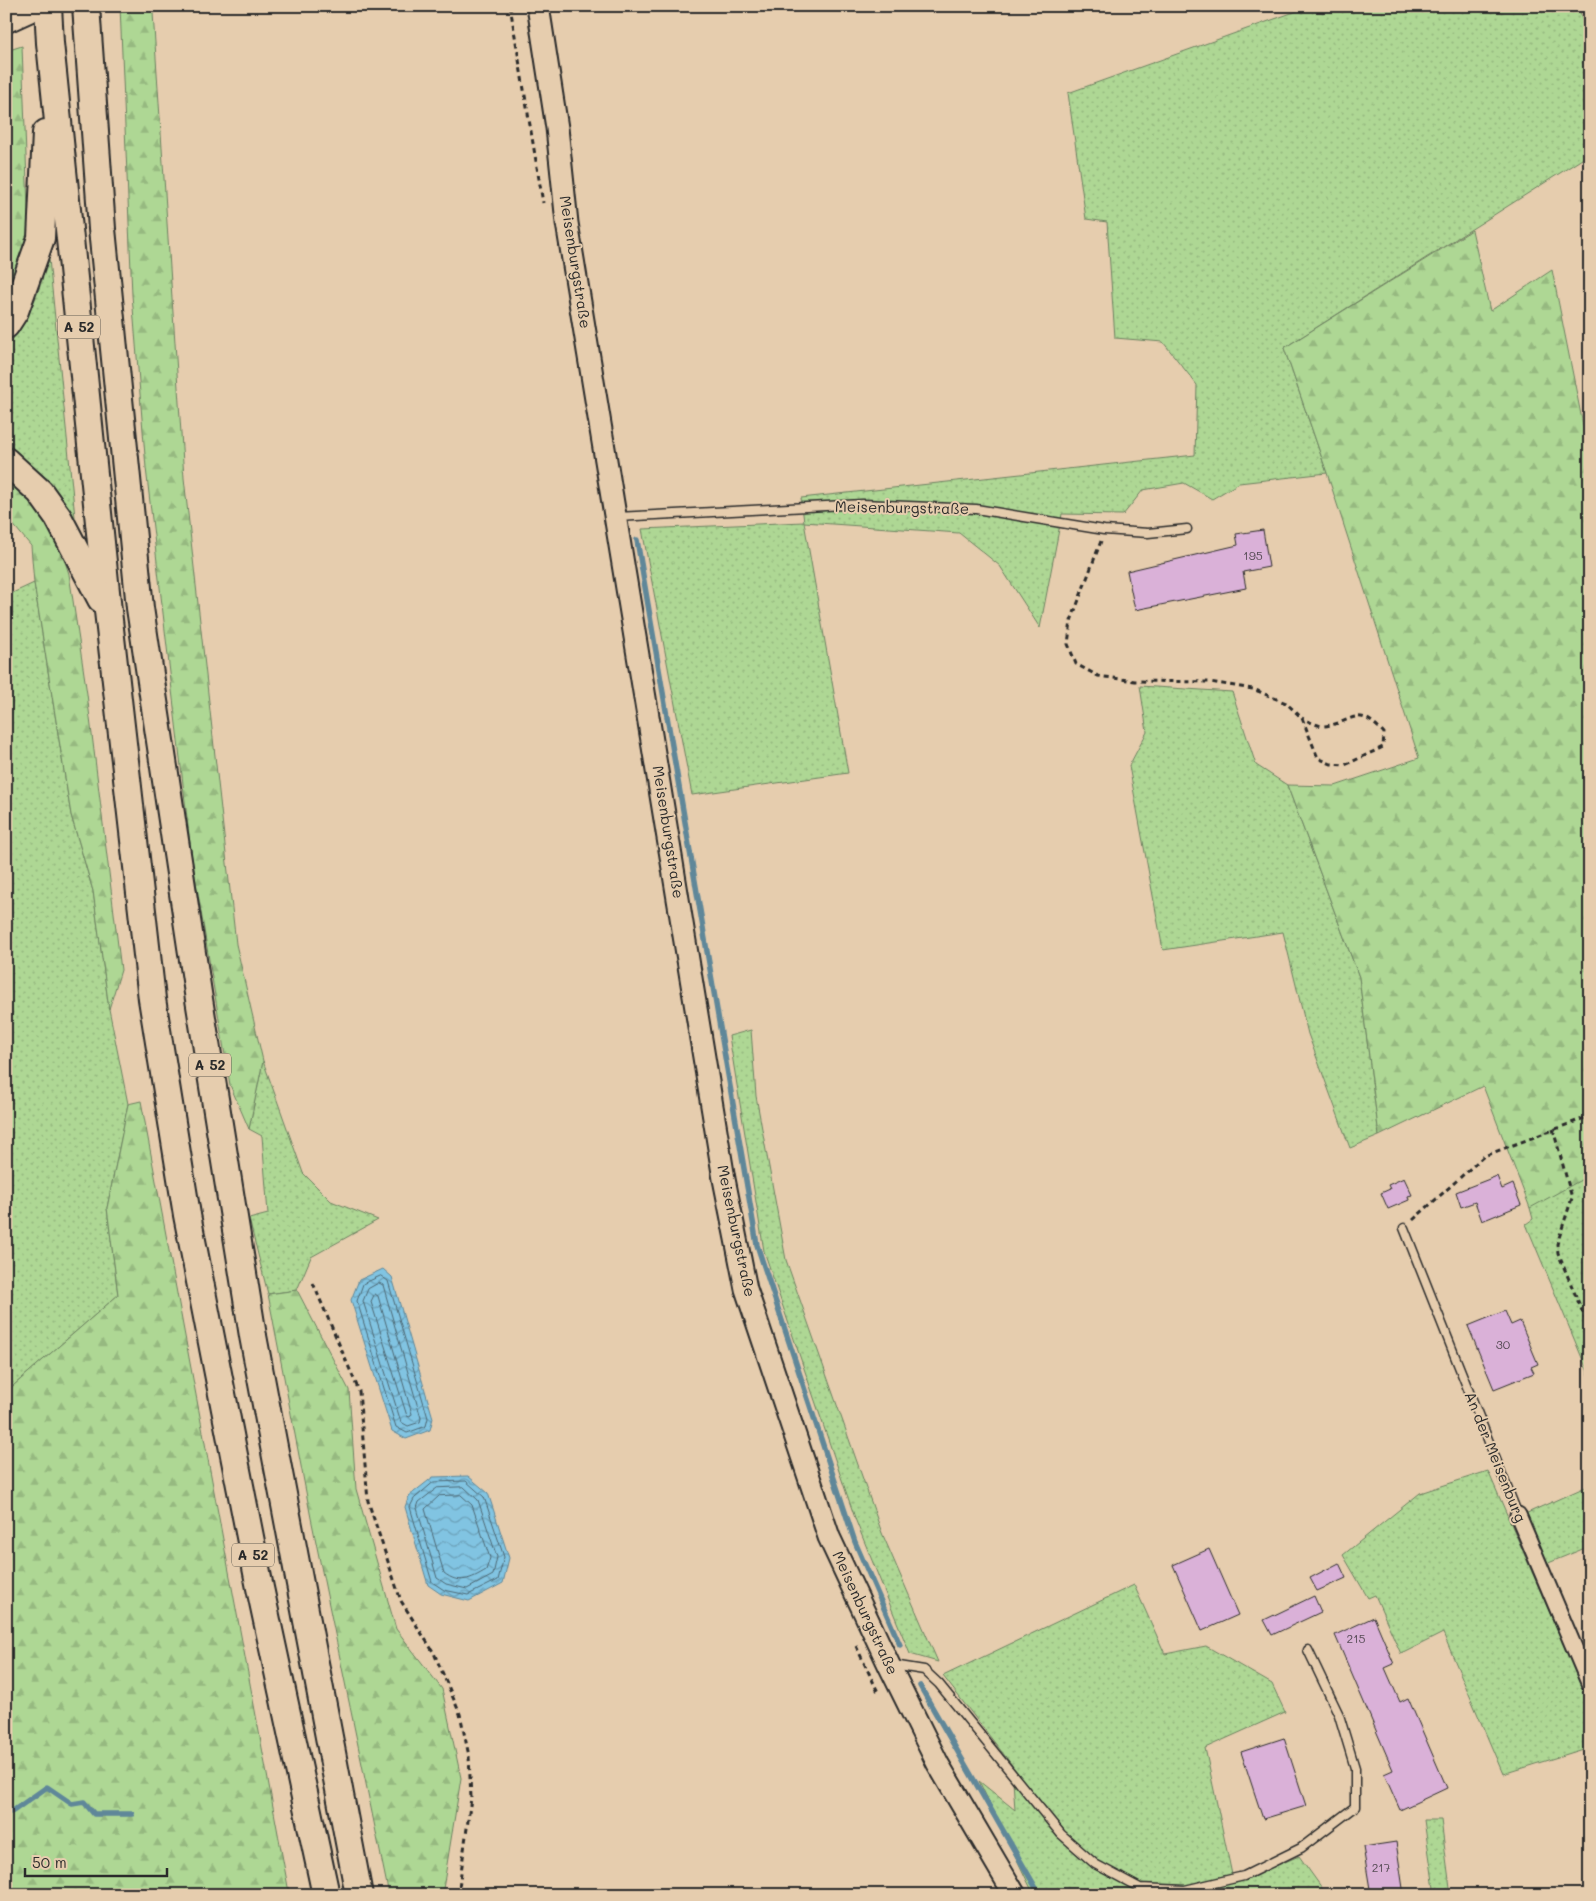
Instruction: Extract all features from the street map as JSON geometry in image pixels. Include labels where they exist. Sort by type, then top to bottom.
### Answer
[{"type":"highway","name":"A 52","points":[[48,6],[50,43],[108,611],[152,999],[187,1215],[260,1588],[326,1895]]},
{"type":"highway","name":"A 52","points":[[86,6],[102,230],[140,608],[198,993],[253,1336],[359,1895]]},
{"type":"highway","points":[[6,325],[15,311],[41,238],[50,43]]},
{"type":"highway","points":[[6,461],[40,492],[58,517],[108,611]]},
{"type":"main road","points":[[6,22],[41,6]]},
{"type":"main road","name":"Meisenburgstraße","points":[[538,6],[557,128],[567,223],[724,1179],[746,1289],[829,1537],[938,1764],[1015,1895]]},
{"type":"street","name":"An der Meisenburg","points":[[1518,1515],[1590,1685]]},
{"type":"lane","name":"Meisenburgstraße","points":[[616,517],[863,504],[976,509],[1104,530],[1148,533],[1187,529]]},
{"type":"lane","name":"An der Meisenburg","points":[[1404,1228],[1518,1515]]},
{"type":"lane","points":[[889,1665],[924,1670],[938,1684],[1061,1834],[1095,1864],[1140,1888],[1185,1890],[1244,1876],[1301,1848],[1355,1807],[1356,1768],[1339,1715],[1308,1650]]},
{"type":"path","points":[[1104,530],[1071,621],[1068,644],[1076,664],[1098,676],[1135,681],[1210,682],[1253,689],[1286,703],[1302,718],[1325,726],[1357,716],[1373,721],[1384,733],[1383,747],[1344,764],[1331,764],[1318,758],[1302,718]]},
{"type":"path","points":[[1404,1228],[1484,1156],[1590,1116]]},
{"type":"path","points":[[1553,1130],[1572,1198],[1557,1244],[1558,1253],[1590,1330]]},
{"type":"path","points":[[313,1283],[359,1391],[368,1501],[400,1601],[434,1654],[460,1714],[469,1756],[471,1798],[458,1895]]},
{"type":"green space","points":[[120,6],[165,6],[153,13],[184,478],[236,944],[263,1061],[249,1129],[230,1085],[191,852],[146,468],[132,295]]},
{"type":"green space","points":[[1311,6],[1579,6],[1590,54],[1590,154],[1284,348],[1327,473],[1239,483],[1212,499],[1184,483],[1143,490],[1123,515],[1062,514],[1040,628],[1000,566],[959,533],[804,522],[801,498],[1195,455],[1197,385],[1163,342],[1115,338],[1107,222],[1086,219],[1068,93]]},
{"type":"green space","points":[[22,46],[29,238],[6,291],[6,51]]},
{"type":"green space","points":[[1472,230],[1490,311],[1552,270],[1590,460],[1590,1175],[1530,1208],[1483,1086],[1379,1136],[1359,977],[1287,785],[1335,786],[1419,758],[1327,473],[1284,348]]},
{"type":"green space","points":[[49,259],[76,527],[46,478],[6,444],[6,347],[27,317]]},
{"type":"green space","points":[[6,477],[19,485],[53,524],[69,574],[87,694],[121,970],[109,1009],[93,891],[71,815],[34,583],[31,546],[6,516]]},
{"type":"green space","points":[[804,522],[848,773],[692,795],[642,529]]},
{"type":"green space","points":[[34,583],[71,815],[93,891],[109,1009],[128,1104],[107,1208],[118,1295],[6,1392],[6,596]]},
{"type":"green space","points":[[1140,686],[1232,692],[1256,765],[1287,785],[1359,977],[1379,1136],[1350,1148],[1308,1034],[1283,932],[1163,950],[1129,766],[1147,732]]},
{"type":"green space","points":[[751,1030],[756,1096],[786,1260],[882,1533],[938,1662],[910,1654],[856,1521],[764,1251],[729,1036]]},
{"type":"green space","points":[[1590,1036],[1590,1377],[1526,1224],[1533,1219],[1530,1208]]},
{"type":"green space","points":[[263,1061],[303,1173],[331,1201],[378,1220],[311,1257],[297,1290],[268,1294],[249,1219],[268,1214],[262,1136],[249,1129]]},
{"type":"green space","points":[[141,1101],[291,1895],[6,1895],[6,1392],[118,1295],[107,1208],[128,1104]]},
{"type":"green space","points":[[297,1290],[349,1390],[356,1489],[396,1629],[442,1689],[461,1778],[442,1895],[389,1895],[311,1518],[268,1294]]},
{"type":"green space","points":[[1488,1471],[1590,1705],[1590,1747],[1503,1774],[1443,1633],[1401,1654],[1375,1595],[1368,1598],[1343,1555],[1420,1493]]},
{"type":"green space","points":[[1590,1485],[1590,1546],[1546,1564],[1525,1514]]},
{"type":"green space","points":[[1134,1585],[1165,1654],[1206,1646],[1272,1684],[1285,1712],[1205,1748],[1234,1884],[1299,1856],[1327,1895],[1034,1895],[979,1781],[1015,1810],[1012,1765],[943,1676]]},
{"type":"green space","points":[[1424,1820],[1441,1820],[1451,1895],[1435,1895]]},
{"type":"water","points":[[383,1269],[392,1277],[433,1418],[430,1430],[406,1439],[392,1431],[351,1300],[359,1280]]},
{"type":"water","points":[[468,1476],[488,1493],[509,1558],[503,1583],[469,1601],[441,1594],[428,1585],[405,1507],[409,1496],[433,1477]]},
{"type":"building","points":[[1263,530],[1269,567],[1243,572],[1246,588],[1135,610],[1127,571],[1238,545],[1236,534]]},
{"type":"building","points":[[1497,1176],[1502,1189],[1513,1184],[1521,1205],[1482,1221],[1475,1202],[1461,1207],[1456,1192]]},
{"type":"building","points":[[1404,1178],[1412,1195],[1408,1196],[1409,1200],[1388,1209],[1381,1193],[1390,1189],[1388,1185]]},
{"type":"building","points":[[1505,1311],[1511,1325],[1520,1321],[1538,1364],[1531,1367],[1534,1373],[1494,1389],[1468,1326]]},
{"type":"building","points":[[1209,1549],[1238,1615],[1202,1631],[1173,1565]]},
{"type":"building","points":[[1339,1563],[1346,1578],[1317,1591],[1310,1578]]},
{"type":"building","points":[[1314,1596],[1321,1612],[1272,1635],[1264,1620]]},
{"type":"building","points":[[1374,1617],[1394,1664],[1385,1668],[1400,1702],[1408,1698],[1447,1788],[1400,1810],[1384,1774],[1393,1770],[1335,1635]]},
{"type":"building","points":[[1284,1738],[1306,1806],[1263,1819],[1241,1752]]},
{"type":"building","points":[[1396,1842],[1404,1895],[1371,1895],[1363,1847]]},
{"type":"waterway","points":[[637,540],[757,1245],[855,1542],[900,1645]]},
{"type":"waterway","points":[[920,1686],[1040,1895]]},
{"type":"waterway","points":[[6,1813],[13,1811],[47,1787],[72,1804],[84,1802],[94,1814],[132,1814]]}]
